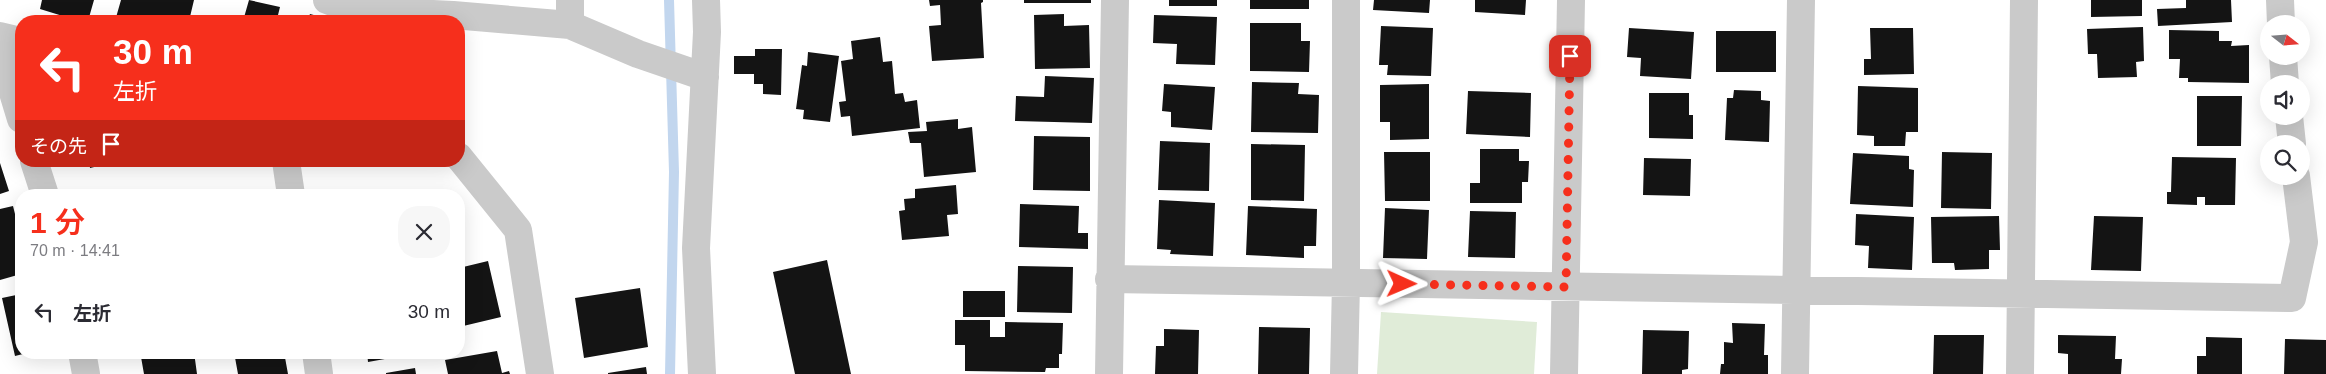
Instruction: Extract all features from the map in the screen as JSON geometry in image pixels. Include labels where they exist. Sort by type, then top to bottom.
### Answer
[{"type":"street","points":[[327,0],[352,10],[453,15],[570,13],[638,54],[705,77]]},
{"type":"street","points":[[702,374],[696,248],[705,77],[706,0]]},
{"type":"street","points":[[1109,374],[1109,279],[1115,0]]},
{"type":"street","points":[[1344,374],[1346,283],[1346,0]]},
{"type":"street","points":[[1564,374],[1571,0]]},
{"type":"street","points":[[1795,374],[1801,0]]},
{"type":"street","points":[[2020,374],[2024,0]]},
{"type":"street","points":[[2280,0],[2281,15]]},
{"type":"street","points":[[0,36],[15,40]]},
{"type":"street","points":[[0,50],[15,99]]},
{"type":"street","points":[[465,164],[518,230],[540,374]]},
{"type":"street","points":[[36,167],[43,189]]},
{"type":"street","points":[[287,167],[290,189]]},
{"type":"street","points":[[1109,279],[2292,298],[2315,243],[2299,185]]},
{"type":"street","points":[[83,359],[86,374]]},
{"type":"street","points":[[317,359],[319,374]]},
{"type":"green space","points":[[1381,312],[1537,322],[1534,374],[1377,374]]},
{"type":"building","points":[[42,0],[94,0],[90,15],[60,15],[40,9]]},
{"type":"building","points":[[121,0],[194,0],[190,15],[117,15]]},
{"type":"building","points":[[249,0],[280,7],[278,15],[245,15]]},
{"type":"building","points":[[929,0],[983,0],[981,3],[984,58],[932,61],[929,26],[941,25],[940,5],[930,6]]},
{"type":"building","points":[[1024,0],[1091,0],[1091,3],[1024,3]]},
{"type":"building","points":[[1169,0],[1217,0],[1217,6],[1169,6]]},
{"type":"building","points":[[1250,0],[1309,0],[1309,9],[1250,9]]},
{"type":"building","points":[[1374,0],[1430,0],[1429,13],[1373,10]]},
{"type":"building","points":[[1475,0],[1526,0],[1525,15],[1475,12]]},
{"type":"building","points":[[2091,0],[2142,0],[2142,16],[2091,17]]},
{"type":"building","points":[[2186,0],[2231,0],[2232,22],[2158,26],[2157,9],[2186,8]]},
{"type":"building","points":[[1064,14],[1064,26],[1089,25],[1090,68],[1035,69],[1034,15]]},
{"type":"building","points":[[1154,15],[1217,17],[1215,65],[1176,64],[1177,44],[1153,43]]},
{"type":"building","points":[[1250,23],[1301,23],[1301,41],[1310,41],[1309,72],[1250,71]]},
{"type":"building","points":[[1381,26],[1433,28],[1431,76],[1387,75],[1388,65],[1379,65]]},
{"type":"building","points":[[2143,27],[2144,61],[2136,62],[2137,77],[2098,78],[2097,54],[2088,54],[2087,29]]},
{"type":"building","points":[[1629,28],[1694,32],[1691,79],[1640,76],[1641,58],[1627,57]]},
{"type":"building","points":[[1870,28],[1913,28],[1914,74],[1864,75],[1864,59],[1871,59]]},
{"type":"building","points":[[2169,30],[2219,31],[2219,41],[2232,41],[2231,46],[2249,45],[2249,83],[2188,82],[2188,78],[2179,78],[2180,59],[2169,59]]},
{"type":"building","points":[[1716,31],[1776,31],[1776,72],[1716,72]]},
{"type":"building","points":[[880,37],[883,62],[892,61],[895,94],[903,93],[905,102],[917,100],[920,128],[852,136],[850,116],[841,117],[839,102],[846,101],[841,61],[853,59],[851,41]]},
{"type":"building","points":[[755,49],[782,49],[781,95],[763,94],[763,84],[754,84],[754,74],[734,74],[734,56],[755,56]]},
{"type":"building","points":[[808,52],[839,56],[830,122],[803,119],[804,110],[796,109],[802,65],[807,66]]},
{"type":"building","points":[[1045,76],[1094,78],[1092,123],[1015,121],[1016,96],[1044,97]]},
{"type":"building","points":[[1252,82],[1299,83],[1298,94],[1319,95],[1318,133],[1251,132]]},
{"type":"building","points":[[1164,84],[1215,87],[1212,130],[1171,127],[1171,112],[1162,111]]},
{"type":"building","points":[[1429,84],[1429,139],[1390,140],[1390,122],[1380,122],[1380,85]]},
{"type":"building","points":[[1858,86],[1918,88],[1918,132],[1906,132],[1905,146],[1874,146],[1874,136],[1857,135]]},
{"type":"building","points":[[1734,90],[1761,91],[1761,100],[1770,101],[1769,142],[1725,140],[1727,98],[1733,98]]},
{"type":"building","points":[[1468,91],[1531,93],[1530,137],[1466,134]]},
{"type":"building","points":[[1649,93],[1689,93],[1689,115],[1693,115],[1693,139],[1649,138]]},
{"type":"building","points":[[2197,96],[2242,96],[2241,146],[2197,146]]},
{"type":"building","points":[[958,119],[958,129],[972,127],[976,172],[924,177],[921,143],[910,143],[908,132],[927,131],[926,122]]},
{"type":"building","points":[[1034,136],[1090,137],[1090,191],[1033,190]]},
{"type":"building","points":[[1160,141],[1210,143],[1209,191],[1158,190]]},
{"type":"building","points":[[1251,144],[1305,145],[1304,201],[1251,200]]},
{"type":"building","points":[[1480,149],[1519,149],[1519,161],[1529,161],[1528,182],[1522,182],[1522,203],[1470,203],[1470,183],[1480,183]]},
{"type":"building","points":[[1384,152],[1430,152],[1430,201],[1385,201]]},
{"type":"building","points":[[1942,152],[1992,153],[1991,209],[1941,208]]},
{"type":"building","points":[[1853,153],[1909,156],[1909,169],[1914,170],[1913,207],[1850,204]]},
{"type":"building","points":[[2172,157],[2236,158],[2235,205],[2205,205],[2205,197],[2197,197],[2197,205],[2167,204],[2167,192],[2171,192]]},
{"type":"building","points":[[1644,158],[1691,159],[1690,196],[1643,195]]},
{"type":"building","points":[[0,163],[9,191],[0,194]]},
{"type":"building","points":[[956,185],[958,214],[947,215],[949,236],[902,240],[899,211],[905,210],[904,199],[915,198],[915,189]]},
{"type":"building","points":[[1159,200],[1215,203],[1213,256],[1170,254],[1171,250],[1157,249]]},
{"type":"building","points":[[1020,204],[1079,206],[1078,233],[1088,233],[1088,249],[1019,247]]},
{"type":"building","points":[[13,206],[15,214],[15,276],[0,280],[0,209]]},
{"type":"building","points":[[1248,206],[1317,209],[1316,246],[1304,246],[1304,258],[1246,255]]},
{"type":"building","points":[[1385,208],[1429,210],[1427,259],[1383,258]]},
{"type":"building","points":[[1470,211],[1516,212],[1515,258],[1468,257]]},
{"type":"building","points":[[1856,214],[1914,217],[1912,270],[1868,268],[1869,246],[1855,245]]},
{"type":"building","points":[[1999,216],[2000,250],[1989,250],[1989,269],[1955,270],[1954,263],[1932,263],[1931,217]]},
{"type":"building","points":[[2094,216],[2143,217],[2141,271],[2091,270]]},
{"type":"building","points":[[827,260],[851,374],[795,374],[773,272]]},
{"type":"building","points":[[488,261],[501,317],[465,326],[465,267]]},
{"type":"building","points":[[1018,266],[1073,267],[1072,313],[1017,312]]},
{"type":"building","points":[[640,288],[648,347],[584,358],[575,298]]},
{"type":"building","points":[[963,291],[1005,291],[1005,317],[963,317]]},
{"type":"building","points":[[15,295],[15,356],[2,298]]},
{"type":"building","points":[[955,320],[990,320],[990,337],[1005,337],[1005,322],[1063,323],[1062,354],[1059,354],[1059,368],[1046,368],[1045,372],[965,371],[965,345],[955,345]]},
{"type":"building","points":[[1732,323],[1765,324],[1764,355],[1768,355],[1768,374],[1720,374],[1721,364],[1724,364],[1724,342],[1733,343]]},
{"type":"building","points":[[1259,327],[1310,328],[1309,374],[1258,374]]},
{"type":"building","points":[[1164,329],[1199,330],[1198,374],[1155,374],[1156,346],[1164,346]]},
{"type":"building","points":[[1643,330],[1689,331],[1688,369],[1682,370],[1682,374],[1642,374]]},
{"type":"building","points":[[1934,335],[1984,335],[1983,374],[1933,374]]},
{"type":"building","points":[[2058,335],[2116,336],[2115,359],[2122,359],[2121,374],[2068,374],[2068,354],[2058,353]]},
{"type":"building","points":[[2206,337],[2242,338],[2242,374],[2197,374],[2197,356],[2206,356]]},
{"type":"building","points":[[2285,339],[2326,340],[2326,374],[2284,374]]},
{"type":"building","points":[[497,351],[502,373],[509,371],[510,374],[448,374],[445,360],[465,359],[465,357]]},
{"type":"building","points":[[141,359],[195,359],[197,374],[144,374]]},
{"type":"building","points":[[235,359],[285,359],[288,374],[238,374]]},
{"type":"building","points":[[368,359],[385,359],[368,362]]},
{"type":"building","points":[[646,367],[647,374],[608,374],[608,373]]},
{"type":"building","points":[[415,368],[416,374],[386,374],[386,373]]},
{"type":"waterway","points":[[669,0],[674,172],[670,374]]},
{"type":"route","points":[[1402,284],[1566,287],[1570,56]]}]
